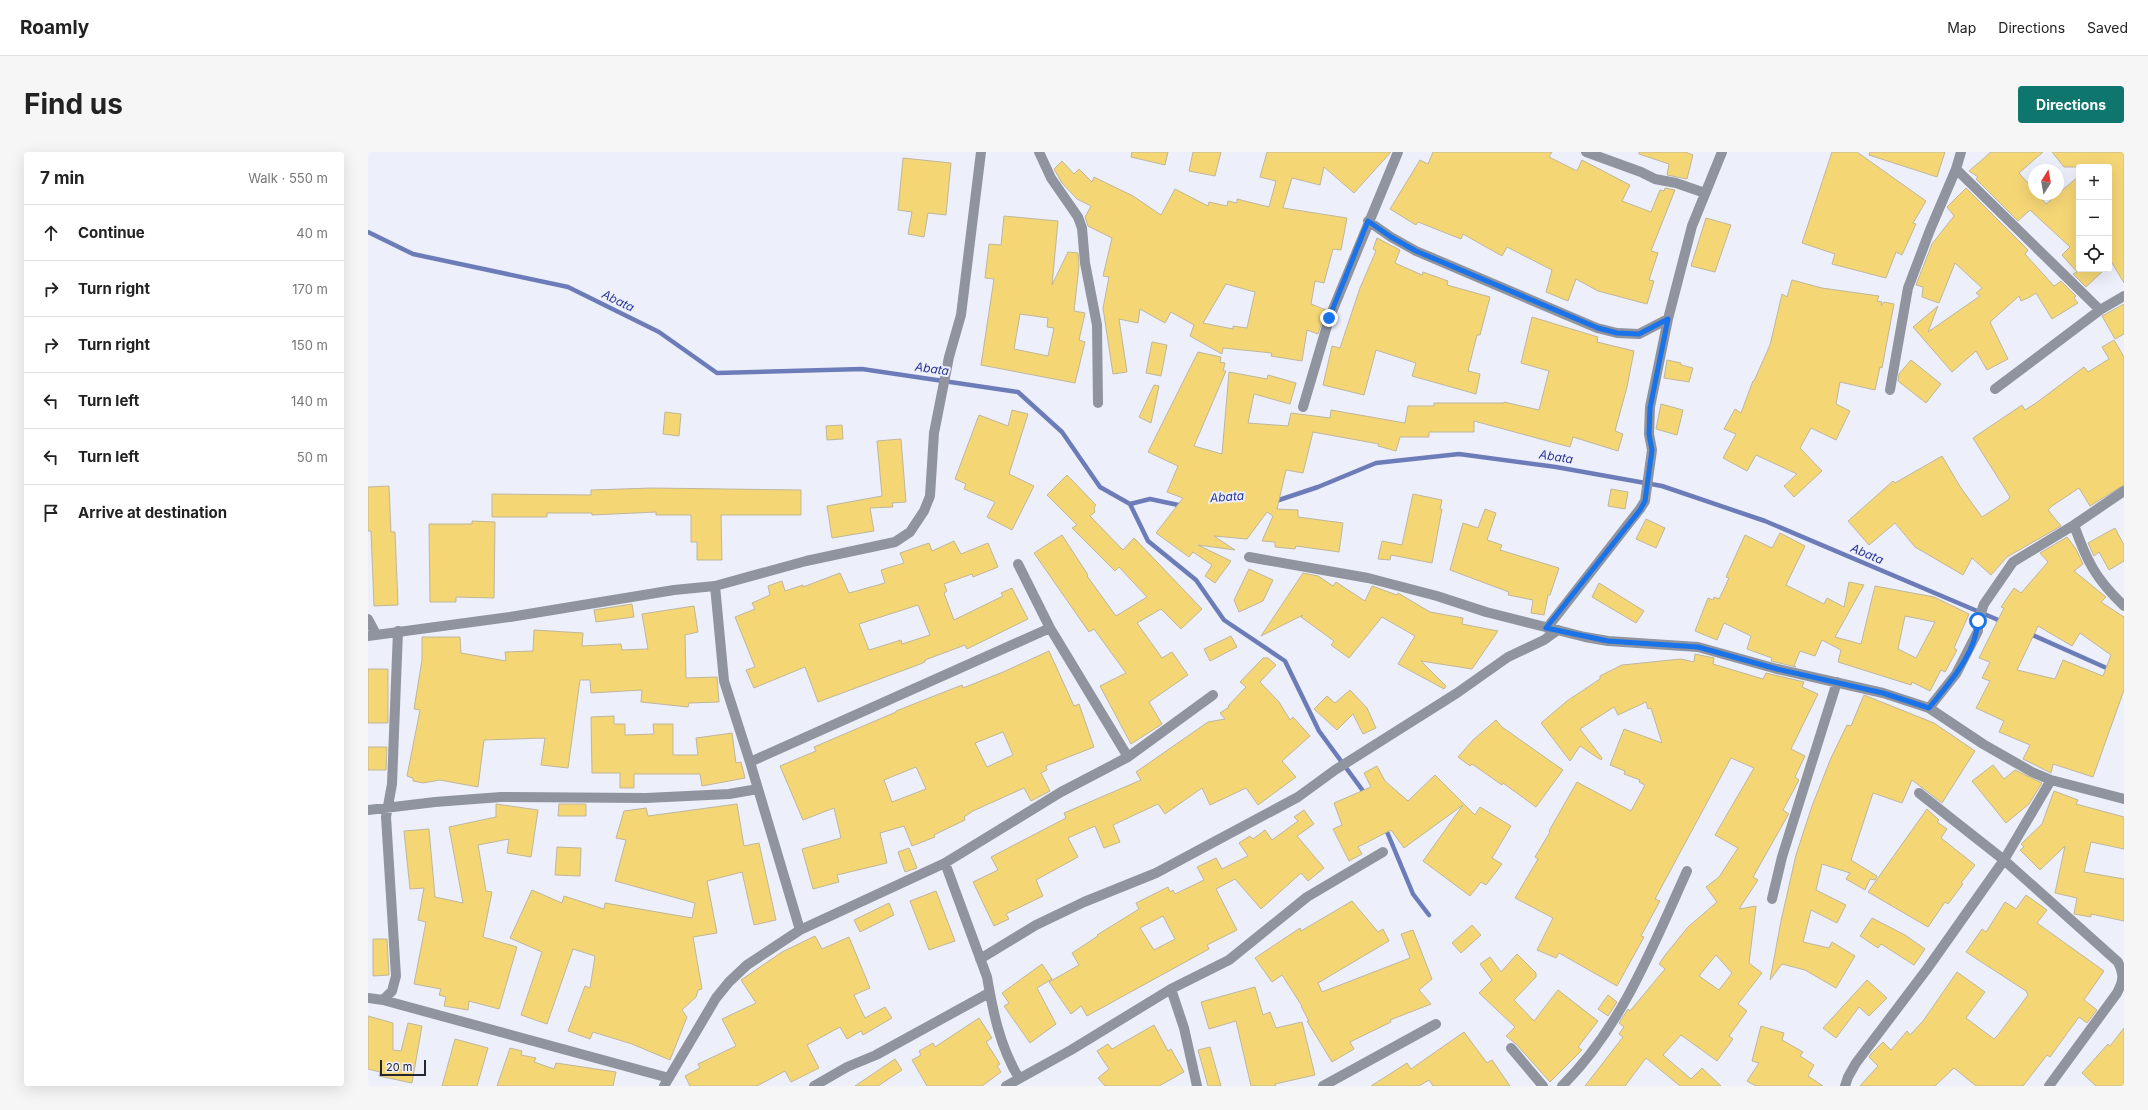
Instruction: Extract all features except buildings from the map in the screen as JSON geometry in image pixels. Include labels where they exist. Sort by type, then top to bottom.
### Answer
[{"type":"street","points":[[368,619],[372,635],[510,618],[674,590],[715,586],[806,561],[895,542],[910,532],[924,511],[930,496],[934,433],[949,356],[962,308],[981,152]]},
{"type":"street","points":[[1039,152],[1051,178],[1078,217],[1082,228],[1085,262],[1097,325],[1098,403]]},
{"type":"street","points":[[1303,407],[1329,318],[1368,221],[1398,152]]},
{"type":"street","points":[[1586,152],[1641,172],[1655,179],[1676,183],[1705,193]]},
{"type":"street","points":[[1546,628],[1640,510],[1645,501],[1652,450],[1649,434],[1650,408],[1668,319],[1692,226],[1722,152]]},
{"type":"street","points":[[1890,390],[1908,288],[1930,230],[1956,169],[1960,152]]},
{"type":"street","points":[[1956,169],[2100,310]]},
{"type":"street","points":[[1368,221],[1391,237],[1416,251],[1598,328],[1617,333],[1639,334],[1668,319]]},
{"type":"street","points":[[1995,389],[2100,310],[2124,296]]},
{"type":"street","points":[[1929,708],[1956,674],[1978,631],[1978,621],[1984,604],[2013,562],[2074,526],[2124,491]]},
{"type":"street","points":[[2074,526],[2088,562],[2106,587],[2124,606]]},
{"type":"street","points":[[1250,557],[1368,578],[1438,596],[1486,612],[1546,628],[1608,641],[1698,647],[1777,669],[1837,682],[1929,708],[1983,744],[2032,772],[2051,780],[2124,799]]},
{"type":"street","points":[[1018,564],[1050,628],[1128,757]]},
{"type":"street","points":[[715,586],[724,681],[758,788],[800,930]]},
{"type":"street","points":[[750,762],[1050,628]]},
{"type":"street","points":[[980,959],[1036,925],[1084,902],[1156,873],[1298,796],[1334,770],[1457,693],[1508,657],[1544,640],[1558,630]]},
{"type":"street","points":[[383,1000],[392,991],[396,976],[392,893],[387,833],[387,808],[392,784],[398,631]]},
{"type":"street","points":[[1772,899],[1782,857],[1837,682]]},
{"type":"street","points":[[368,998],[383,1000],[667,1082],[703,1018],[729,982],[748,966],[800,930],[945,863],[1061,792],[1128,757],[1213,695]]},
{"type":"street","points":[[1845,1086],[1856,1063],[1927,969],[2004,860],[2051,780]]},
{"type":"street","points":[[368,810],[435,802],[501,797],[646,798],[729,794],[758,788]]},
{"type":"street","points":[[1919,793],[2004,860],[2118,962],[2124,973],[2121,995],[2054,1085]]},
{"type":"street","points":[[1006,1086],[1071,1050],[1171,990],[1229,960],[1308,897],[1383,852]]},
{"type":"street","points":[[945,863],[987,977],[989,993],[1003,1046],[1019,1078]]},
{"type":"street","points":[[1562,1086],[1576,1072],[1603,1039],[1646,960],[1687,871]]},
{"type":"street","points":[[1171,990],[1184,1028],[1197,1086]]},
{"type":"street","points":[[814,1086],[847,1067],[876,1055],[989,993]]},
{"type":"street","points":[[1324,1086],[1436,1024]]},
{"type":"street","points":[[1511,1048],[1543,1086]]},
{"type":"waterway","name":"Abata","points":[[368,232],[413,254],[568,287],[659,332],[717,373],[862,369],[1018,392],[1062,432],[1100,487],[1130,504],[1150,499],[1183,506]]},
{"type":"waterway","name":"Abata","points":[[1273,502],[1318,487],[1376,463],[1459,454],[1556,467],[1662,486],[1765,521],[2003,622]]},
{"type":"waterway","points":[[1130,504],[1148,541],[1196,580],[1224,620],[1285,661],[1319,731],[1366,795]]},
{"type":"waterway","name":"Abata","points":[[2028,633],[2111,670]]},
{"type":"waterway","points":[[1385,827],[1413,894],[1429,915]]},
{"type":"route","points":[[1329,318],[1368,221],[1391,237],[1416,251],[1598,328],[1617,333],[1639,334],[1668,319],[1650,408],[1649,434],[1652,450],[1645,501],[1640,510],[1546,628],[1608,641],[1652,642],[1698,647],[1722,652],[1777,669],[1883,693],[1929,708],[1956,674],[1978,631],[1978,621]]}]
